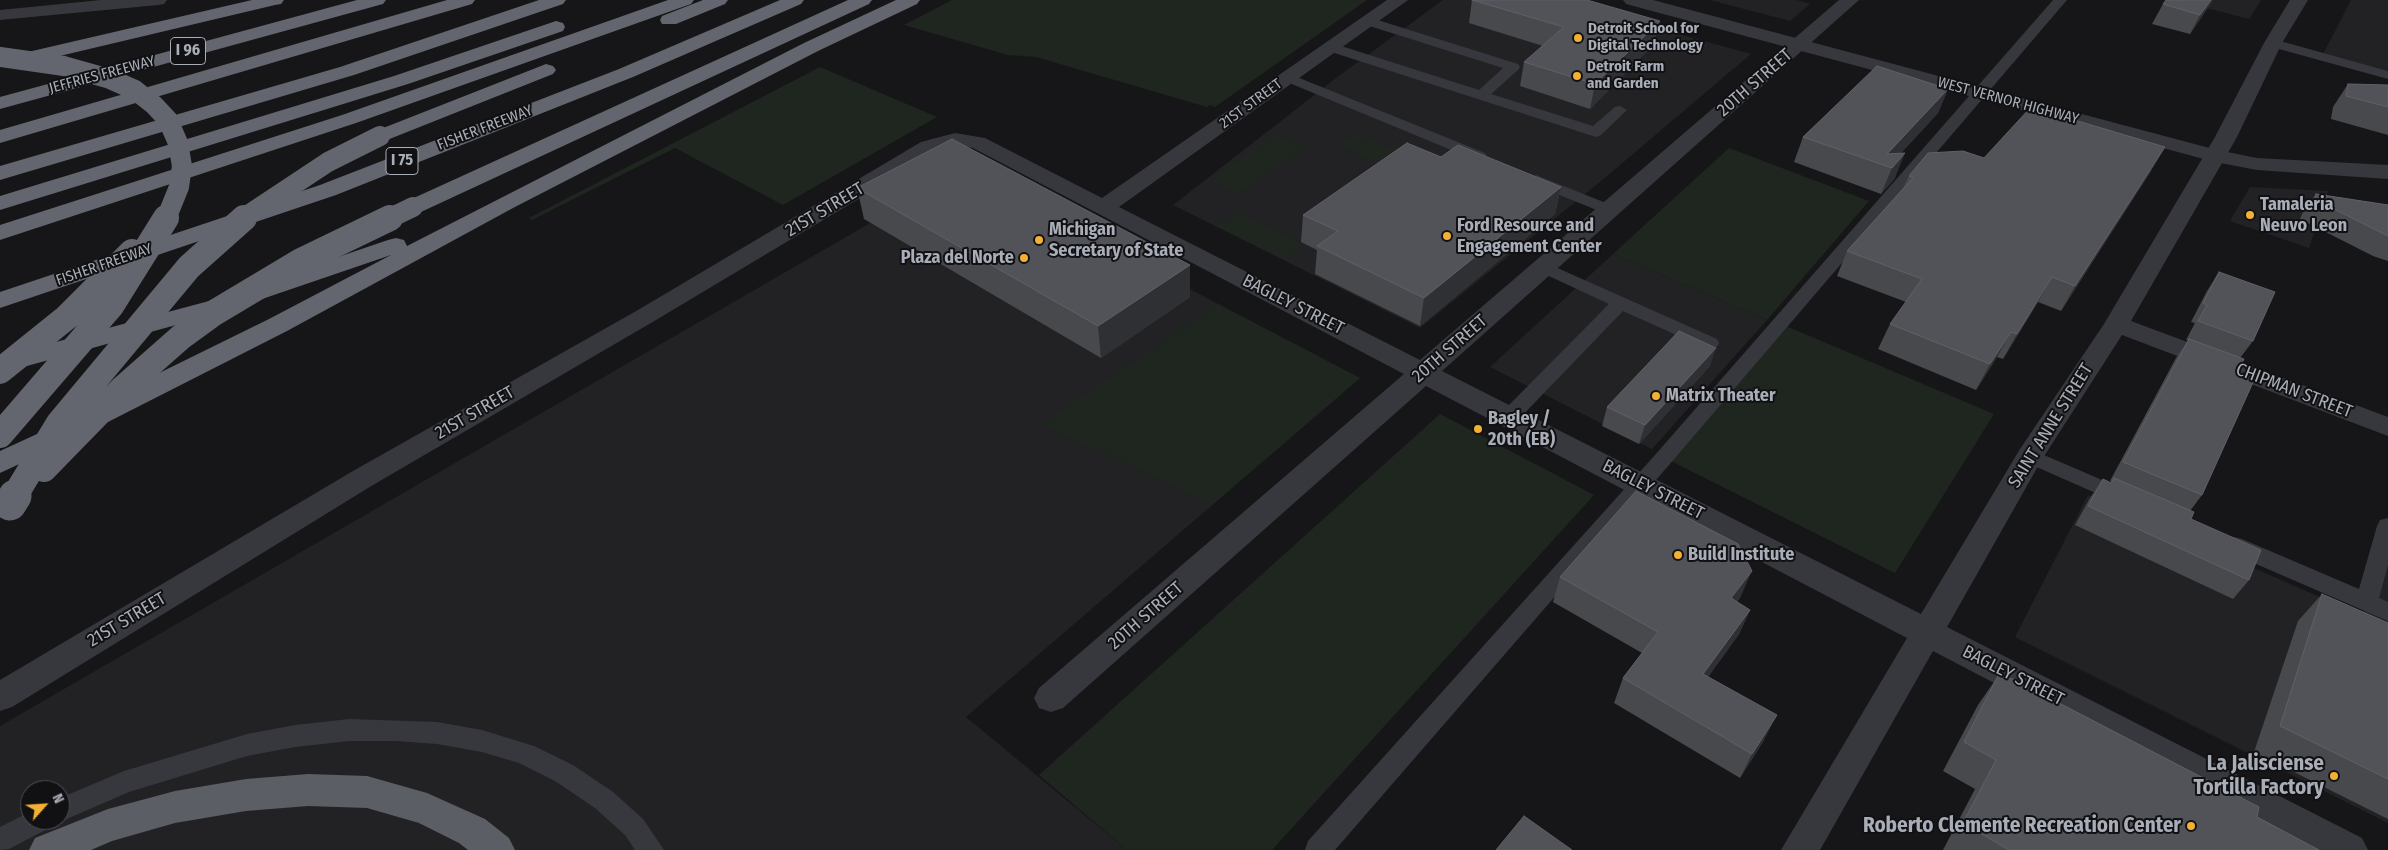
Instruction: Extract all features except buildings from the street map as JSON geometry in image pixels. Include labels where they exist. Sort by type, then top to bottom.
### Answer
[{"type":"highway","points":[[0,64],[276,0]]},
{"type":"highway","name":"JEFFRIES FREEWAY","points":[[0,102],[377,0]]},
{"type":"highway","points":[[0,138],[466,0]]},
{"type":"highway","points":[[0,173],[347,70],[557,0]]},
{"type":"highway","points":[[0,203],[401,80],[635,0]]},
{"type":"highway","points":[[0,233],[350,119],[685,0]]},
{"type":"highway","points":[[4,512],[59,423],[195,261],[238,223],[283,190],[328,162],[380,136],[719,0]]},
{"type":"highway","name":"FISHER FREEWAY","points":[[0,300],[328,190],[626,73],[794,0]]},
{"type":"highway","points":[[4,512],[122,389],[182,337],[214,313],[300,261],[863,0]]},
{"type":"highway","points":[[0,463],[278,325],[505,203],[811,46],[911,0]]},
{"type":"highway","points":[[0,57],[64,66],[110,79],[135,90],[154,105],[168,120],[178,143],[182,166],[179,187],[168,215],[110,306],[0,435]]},
{"type":"highway","points":[[0,365],[218,306],[370,256],[505,203]]},
{"type":"highway","points":[[0,371],[67,317],[168,215]]},
{"type":"highway","points":[[48,850],[108,826],[175,807],[246,795],[308,790],[367,792],[427,809],[472,831],[496,850]]},
{"type":"street","points":[[72,8],[98,0]]},
{"type":"street","points":[[0,15],[158,0]]},
{"type":"street","name":"21ST STREET","points":[[1103,208],[1399,0]]},
{"type":"street","name":"WEST VERNOR HIGHWAY","points":[[1632,0],[2215,156],[2256,164],[2388,172]]},
{"type":"street","name":"20TH STREET","points":[[1051,698],[1850,0]]},
{"type":"street","name":"SAINT ANNE STREET","points":[[1800,850],[2030,456],[2116,324],[2215,156],[2273,43],[2299,0]]},
{"type":"street","name":"21ST STREET","points":[[0,697],[363,478],[648,315],[929,148],[955,139]]},
{"type":"street","name":"BAGLEY STREET","points":[[955,139],[978,142],[2350,850]]},
{"type":"street","name":"CHIPMAN STREET","points":[[2116,324],[2388,427]]},
{"type":"lane","points":[[1318,850],[1641,484],[2060,0]]},
{"type":"lane","points":[[1368,21],[1512,67],[1481,95]]},
{"type":"lane","points":[[2273,43],[2388,74]]},
{"type":"lane","points":[[1330,47],[1596,132],[1620,110]]},
{"type":"lane","points":[[1287,78],[1489,160]]},
{"type":"lane","points":[[1526,176],[1610,210]]},
{"type":"lane","points":[[1544,267],[1710,343]]},
{"type":"lane","points":[[1510,416],[1622,303]]},
{"type":"lane","points":[[2030,456],[2142,505]]},
{"type":"lane","points":[[2366,603],[2388,526]]},
{"type":"lane","points":[[2214,536],[2388,612]]},
{"type":"lane","points":[[70,806],[124,782],[184,762],[247,745],[295,736],[340,731],[396,730],[437,733],[482,741],[525,754],[564,773],[604,800],[634,827],[651,850]]},
{"type":"lane","points":[[0,840],[20,830]]},
{"type":"shaded area","points":[[952,0],[1367,0],[1215,107],[1210,105],[1207,107],[1036,57],[1008,55],[904,25]]},
{"type":"shaded area","points":[[1443,0],[1555,0],[1751,54],[1600,182],[1420,328],[1173,205],[1340,75]]},
{"type":"shaded area","points":[[1710,0],[1797,0],[1810,4],[1790,21]]},
{"type":"shaded area","points":[[2175,0],[2261,0],[2249,19]]},
{"type":"shaded area","points":[[2351,0],[2388,0],[2388,71],[2323,54]]},
{"type":"shaded area","points":[[820,67],[937,117],[783,205],[675,148],[532,220],[529,218]]},
{"type":"shaded area","points":[[1275,134],[1308,148],[1237,194],[1211,181]]},
{"type":"shaded area","points":[[1356,134],[1421,160],[1404,173],[1338,146]]},
{"type":"shaded area","points":[[1729,148],[1869,201],[1767,320],[1613,254]]},
{"type":"shaded area","points":[[962,170],[1360,378],[966,717],[1127,850],[0,850],[0,726]]},
{"type":"shaded area","points":[[2250,187],[2328,191],[2309,248],[2230,221]]},
{"type":"shaded area","points":[[1237,212],[1302,244],[1282,258],[1217,226]]},
{"type":"shaded area","points":[[1613,254],[1767,320],[1652,449],[1490,367]]},
{"type":"shaded area","points":[[1218,304],[1360,378],[1213,504],[1041,424]]},
{"type":"shaded area","points":[[1786,326],[1994,414],[1895,573],[1671,461]]},
{"type":"shaded area","points":[[1440,414],[1594,495],[1272,850],[1127,850],[1039,775]]},
{"type":"shaded area","points":[[2088,495],[2363,616],[2388,526],[2388,823],[2015,637]]},
{"type":"place","name":"Detroit School for Digital Technology","points":[[1578,38]]},
{"type":"place","name":"Detroit Farm and Garden","points":[[1577,76]]},
{"type":"place","name":"Tamaleria Neuvo Leon","points":[[2250,215]]},
{"type":"place","name":"Ford Resource and Engagement Center","points":[[1447,236]]},
{"type":"place","name":"Michigan Secretary of State","points":[[1039,240]]},
{"type":"place","name":"Plaza del Norte","points":[[1024,258]]},
{"type":"place","name":"Matrix Theater","points":[[1656,396]]},
{"type":"place","name":"Bagley / 20th (EB)","points":[[1478,429]]},
{"type":"place","name":"Build Institute","points":[[1678,555]]},
{"type":"place","name":"La Jalisciense Tortilla Factory","points":[[2334,776]]},
{"type":"place","name":"Roberto Clemente Recreation Center","points":[[2191,826]]}]
